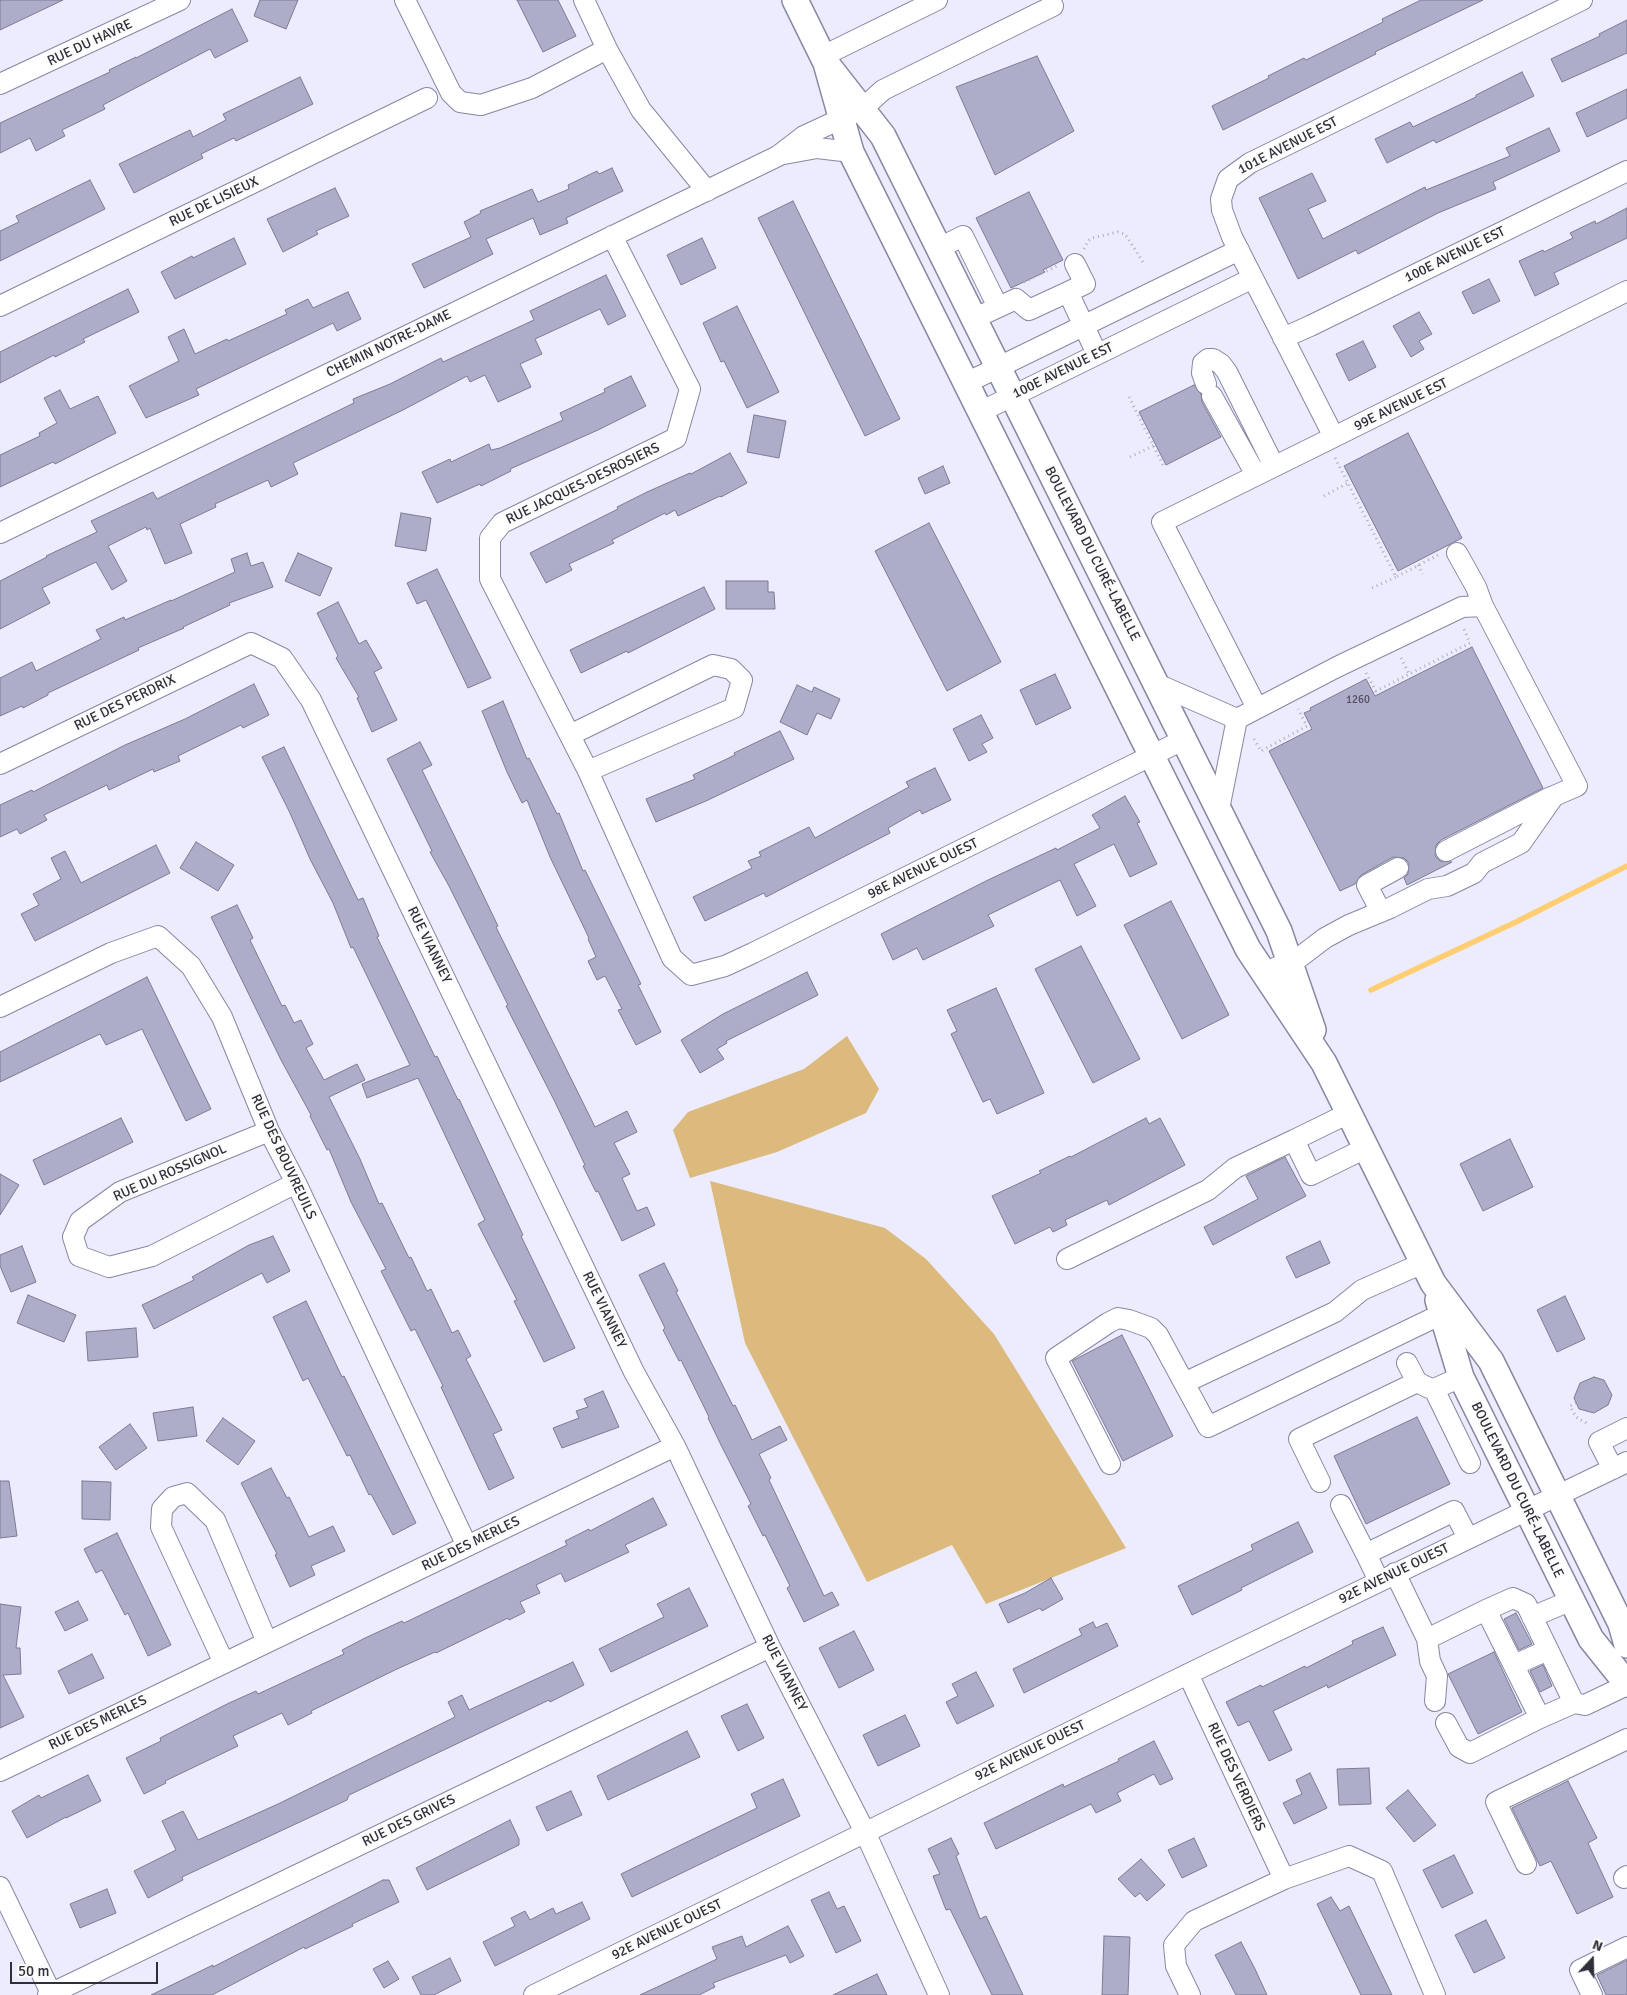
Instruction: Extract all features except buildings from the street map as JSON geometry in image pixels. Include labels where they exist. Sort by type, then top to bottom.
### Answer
[{"type":"main road","name":"BOULEVARD DU CURÉ-LABELLE","points":[[795,0],[852,114],[851,152],[966,384],[1248,949],[1324,1063]]},
{"type":"main road","name":"BOULEVARD DU CURÉ-LABELLE","points":[[852,114],[883,136],[1280,931],[1324,1063],[1447,1311],[1461,1377],[1591,1639],[1627,1684]]},
{"type":"main road","name":"BOULEVARD DU CURÉ-LABELLE","points":[[1447,1311],[1491,1361],[1621,1624],[1627,1645]]},
{"type":"street","name":"RUE DU HAVRE","points":[[0,84],[180,0]]},
{"type":"street","points":[[405,0],[450,93],[460,102],[481,105],[532,88],[607,49]]},
{"type":"street","points":[[584,0],[607,49],[641,110],[707,190]]},
{"type":"street","points":[[825,59],[937,0]]},
{"type":"street","name":"101E AVENUE EST","points":[[1253,278],[1227,227],[1221,205],[1222,192],[1231,176],[1250,163],[1582,0]]},
{"type":"street","name":"CHEMIN NOTRE-DAME","points":[[0,533],[778,156],[804,136],[852,114],[883,90],[1053,6]]},
{"type":"street","name":"RUE DE LISIEUX","points":[[0,306],[428,98]]},
{"type":"street","name":"CHEMIN NOTRE-DAME","points":[[778,156],[817,148],[851,152]]},
{"type":"street","name":"100E AVENUE EST","points":[[1283,338],[1627,171]]},
{"type":"street","name":"RUE JACQUES-DESROSIERS","points":[[612,236],[690,389],[676,438],[502,523],[490,538],[490,579],[588,771],[672,958],[691,975]]},
{"type":"street","points":[[939,248],[963,236],[998,307]]},
{"type":"street","points":[[966,384],[1238,250]]},
{"type":"street","points":[[973,319],[1016,299],[1029,310],[1085,284],[1069,263]]},
{"type":"street","points":[[1253,278],[1333,445]]},
{"type":"street","name":"100E AVENUE EST","points":[[980,412],[1253,278]]},
{"type":"street","name":"99E AVENUE EST","points":[[1257,708],[1162,522],[1265,471],[1333,445],[1627,291]]},
{"type":"street","points":[[1068,292],[1097,354]]},
{"type":"street","points":[[1205,360],[1217,360],[1226,372],[1265,471],[1209,390],[1202,372],[1202,363],[1205,360]]},
{"type":"street","points":[[1446,851],[1577,786],[1483,606],[1476,587],[1448,554]]},
{"type":"street","points":[[1219,809],[1237,719],[1456,608],[1483,606]]},
{"type":"street","name":"RUE DES PERDRIX","points":[[0,764],[251,644]]},
{"type":"street","name":"RUE VIANNEY","points":[[251,644],[282,658],[311,700],[634,1372],[675,1446],[770,1647],[865,1832],[939,1995]]},
{"type":"street","points":[[570,735],[713,665],[730,669],[742,680],[734,708],[588,771]]},
{"type":"street","points":[[1157,684],[1237,719]]},
{"type":"street","points":[[1152,756],[1185,739]]},
{"type":"street","name":"98E AVENUE OUEST","points":[[691,975],[725,966],[753,953],[1152,756]]},
{"type":"street","points":[[1264,973],[1307,953],[1316,944],[1333,934],[1428,889],[1447,886],[1474,873],[1482,863],[1521,843],[1554,796]]},
{"type":"street","points":[[1381,912],[1367,884],[1398,868]]},
{"type":"street","name":"RUE DES BOUVREUILS","points":[[0,1007],[110,953],[158,936],[191,966],[222,1017],[269,1131],[296,1183],[467,1546]]},
{"type":"street","points":[[1067,1259],[1208,1190],[1235,1168],[1349,1114]]},
{"type":"street","name":"RUE DU ROSSIGNOL","points":[[269,1131],[120,1192],[80,1221],[73,1237],[79,1256],[109,1268],[152,1256],[296,1183]]},
{"type":"street","points":[[1294,1140],[1311,1175],[1366,1148]]},
{"type":"street","points":[[1184,1383],[1335,1312],[1362,1290],[1428,1273]]},
{"type":"street","points":[[1110,1464],[1056,1358],[1118,1318],[1151,1328],[1158,1335],[1208,1427],[1447,1311]]},
{"type":"street","points":[[1407,1364],[1425,1386],[1470,1463]]},
{"type":"street","points":[[1320,1482],[1299,1439],[1425,1386],[1461,1377]]},
{"type":"street","points":[[1620,1466],[1599,1442],[1627,1428]]},
{"type":"street","name":"RUE DES MERLES","points":[[0,1771],[675,1446]]},
{"type":"street","name":"92E AVENUE OUEST","points":[[534,1995],[1387,1577],[1620,1466]]},
{"type":"street","points":[[224,1663],[161,1527],[162,1509],[173,1497],[188,1493],[215,1520],[267,1642]]},
{"type":"street","points":[[1342,1505],[1366,1554],[1387,1577],[1428,1639],[1430,1661],[1437,1676],[1435,1702]]},
{"type":"street","points":[[1366,1554],[1454,1511],[1468,1538]]},
{"type":"street","points":[[1428,1639],[1512,1598],[1526,1604],[1574,1703]]},
{"type":"street","points":[[1532,1617],[1572,1600]]},
{"type":"street","points":[[1486,1610],[1540,1718]]},
{"type":"street","name":"RUE DES GRIVES","points":[[50,1994],[770,1647]]},
{"type":"street","points":[[1514,1665],[1548,1650]]},
{"type":"street","name":"RUE DES VERDIERS","points":[[1188,1674],[1284,1879]]},
{"type":"street","points":[[1446,1723],[1459,1747],[1470,1753],[1574,1703],[1585,1705],[1627,1684]]},
{"type":"street","points":[[1526,1864],[1496,1802],[1627,1739]]},
{"type":"street","points":[[1190,1995],[1176,1966],[1174,1945],[1194,1920],[1284,1879],[1349,1856],[1382,1871],[1435,1995]]},
{"type":"street","points":[[0,1887],[50,1994]]},
{"type":"street","points":[[1592,1995],[1580,1970],[1627,1947]]},
{"type":"path","points":[[1022,283],[1069,263],[1088,241],[1098,235],[1118,232],[1125,234],[1143,262]]},
{"type":"path","points":[[1129,397],[1163,465]]},
{"type":"path","points":[[1130,457],[1154,445]]},
{"type":"path","points":[[1333,445],[1348,483],[1384,548],[1396,577]]},
{"type":"path","points":[[1324,496],[1348,483]]},
{"type":"path","points":[[1372,588],[1448,554]]},
{"type":"path","points":[[1418,566],[1423,574]]},
{"type":"path","points":[[1359,676],[1366,673],[1376,691],[1470,643],[1462,625]]},
{"type":"path","points":[[1252,736],[1261,751],[1307,726],[1297,709],[1305,705]]},
{"type":"path","points":[[1576,1403],[1570,1406],[1576,1417],[1586,1423]]},
{"type":"shaded area","points":[[847,1036],[879,1089],[866,1113],[777,1152],[690,1178],[673,1130],[688,1112],[804,1069]]},
{"type":"shaded area","points":[[710,1181],[885,1228],[926,1259],[994,1334],[1126,1548],[986,1604],[952,1545],[867,1582],[745,1343]]},
{"type":"waterway","points":[[1371,990],[1516,922],[1627,866]]}]
